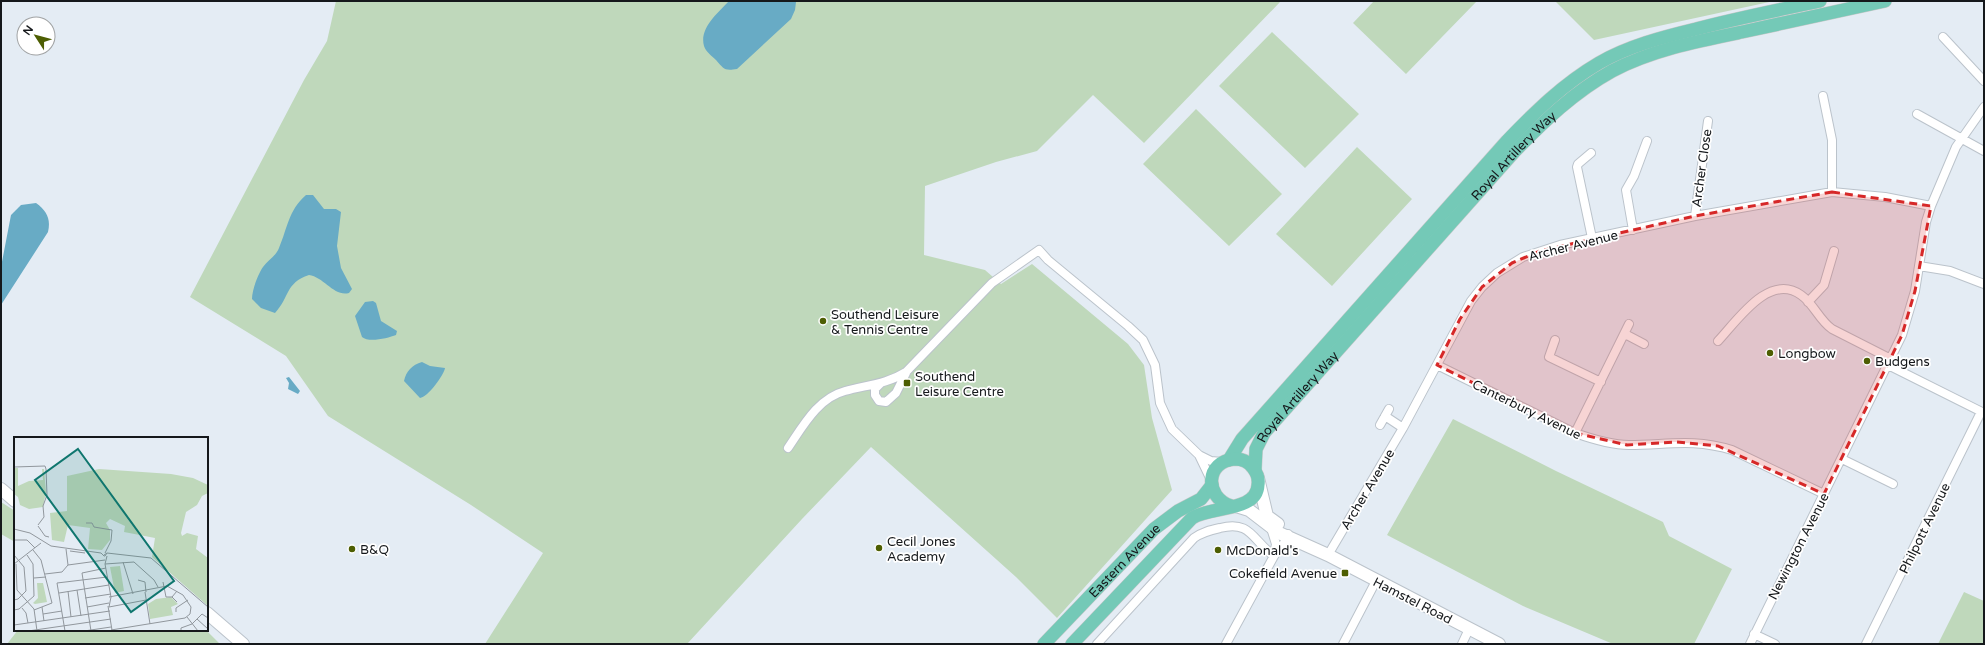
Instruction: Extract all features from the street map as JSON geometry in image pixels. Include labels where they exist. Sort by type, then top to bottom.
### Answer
[{"type":"main road","name":"Royal Artillery Way","points":[[1226,461],[1248,433],[1506,141],[1540,107],[1569,83],[1600,62],[1635,46],[1664,37],[1820,1]]},
{"type":"main road","name":"Royal Artillery Way","points":[[1257,474],[1256,449],[1264,433],[1514,152],[1534,131],[1575,95],[1613,71],[1653,54],[1711,38],[1884,1]]},
{"type":"main road","points":[[1226,461],[1245,461],[1257,474]]},
{"type":"main road","name":"Eastern Avenue","points":[[1044,644],[1154,529],[1173,514],[1201,499],[1212,483],[1217,467],[1226,461]]},
{"type":"main road","name":"Eastern Avenue","points":[[1072,644],[1192,518],[1206,511],[1246,504],[1252,499],[1258,489],[1257,474]]},
{"type":"main road","points":[[1212,483],[1217,498],[1224,503],[1234,506]]},
{"type":"street","points":[[1943,37],[1984,81]]},
{"type":"street","points":[[1823,96],[1832,140],[1832,192]]},
{"type":"street","name":"Newington Avenue","points":[[1750,644],[1890,362],[1909,314],[1930,206],[1960,139],[1984,107]]},
{"type":"street","points":[[1917,114],[1984,151]]},
{"type":"street","name":"Archer Close","points":[[1695,216],[1708,121]]},
{"type":"street","points":[[1633,230],[1626,190],[1634,176],[1647,141]]},
{"type":"street","points":[[1591,153],[1577,167],[1592,238]]},
{"type":"street","name":"Archer Avenue","points":[[1328,555],[1403,428],[1471,301],[1482,287],[1497,273],[1524,257],[1560,245],[1695,216],[1832,192],[1885,197],[1930,206]]},
{"type":"street","points":[[881,383],[875,389],[875,395],[879,401],[886,402],[896,393],[906,372],[992,283],[1012,267],[1039,250],[1048,260],[1143,340],[1155,364],[1160,403],[1167,421],[1181,439],[1199,455],[1211,461],[1226,461]]},
{"type":"street","points":[[1808,302],[1824,285],[1834,252]]},
{"type":"street","points":[[1919,266],[1950,271],[1984,284]]},
{"type":"street","points":[[1718,341],[1757,300],[1769,292],[1789,290],[1802,295],[1825,325],[1982,412]]},
{"type":"street","points":[[1575,433],[1629,324]]},
{"type":"street","points":[[1625,334],[1644,344]]},
{"type":"street","points":[[1555,340],[1549,358],[1601,382]]},
{"type":"street","name":"Canterbury Avenue","points":[[1437,365],[1575,433],[1627,445],[1698,442],[1718,446],[1732,450],[1824,494]]},
{"type":"street","points":[[788,448],[809,418],[828,399],[844,391],[881,383],[906,372]]},
{"type":"street","points":[[1380,425],[1389,409]]},
{"type":"street","name":"Philpott Avenue","points":[[1866,644],[1982,412]]},
{"type":"street","points":[[1385,416],[1403,428]]},
{"type":"street","points":[[1199,455],[1212,483]]},
{"type":"street","points":[[1842,459],[1893,484]]},
{"type":"street","name":"Hamstel Road","points":[[1257,474],[1268,516],[1274,526],[1304,538],[1328,555]]},
{"type":"street","points":[[1,489],[14,500]]},
{"type":"street","name":"Hamstel Road","points":[[1234,506],[1250,510],[1274,526],[1288,538],[1328,555],[1500,644]]},
{"type":"street","points":[[1097,644],[1194,538],[1200,534],[1237,525],[1247,529],[1274,556]]},
{"type":"street","points":[[1274,526],[1276,544],[1274,556]]},
{"type":"street","points":[[1226,644],[1274,556],[1288,538]]},
{"type":"street","points":[[1343,644],[1376,581]]},
{"type":"street","points":[[208,614],[243,644]]},
{"type":"street","points":[[1462,644],[1469,629]]},
{"type":"street","points":[[1754,634],[1775,644]]},
{"type":"highlighted area","points":[[1832,192],[1931,206],[1915,291],[1902,335],[1824,494],[1718,446],[1676,442],[1627,445],[1575,433],[1437,365],[1460,319],[1482,287],[1512,263],[1540,251],[1695,216]]},
{"type":"green space","points":[[336,1],[1281,1],[1144,143],[1093,95],[1037,151],[996,162],[925,186],[924,255],[985,270],[1001,284],[1032,264],[1128,344],[1144,365],[1152,418],[1172,490],[1057,618],[1016,577],[871,447],[802,519],[687,644],[485,644],[543,553],[471,505],[328,416],[286,356],[190,297],[304,80],[327,41]]},
{"type":"green space","points":[[1374,1],[1477,1],[1406,74],[1353,23]]},
{"type":"green space","points":[[1555,1],[1774,1],[1594,40]]},
{"type":"green space","points":[[1272,32],[1359,114],[1305,168],[1219,86]]},
{"type":"green space","points":[[1196,109],[1282,194],[1229,246],[1143,164]]},
{"type":"green space","points":[[1357,147],[1412,199],[1332,286],[1276,234]]},
{"type":"green space","points":[[1453,419],[1556,471],[1663,522],[1669,536],[1732,569],[1694,644],[1613,644],[1523,606],[1387,535]]},
{"type":"green space","points":[[1,502],[14,510],[14,541],[1,534]]},
{"type":"green space","points":[[1964,592],[1984,601],[1984,644],[1938,644]]},
{"type":"green space","points":[[17,631],[207,631],[220,644],[7,644]]},
{"type":"water","points":[[729,1],[796,2],[795,10],[791,19],[737,69],[729,70],[723,67],[708,52],[704,46],[703,39],[704,33],[710,21]]},
{"type":"water","points":[[306,195],[313,195],[324,209],[336,209],[341,212],[337,246],[341,268],[352,289],[349,293],[339,292],[319,279],[309,275],[301,278],[292,286],[275,313],[261,308],[252,299],[254,287],[263,267],[278,251],[295,207]]},
{"type":"water","points":[[36,203],[43,209],[47,216],[49,223],[48,232],[1,305],[1,267],[11,215],[21,205]]},
{"type":"water","points":[[373,301],[376,303],[381,321],[397,331],[396,335],[384,339],[374,340],[365,339],[362,337],[355,316],[365,302]]},
{"type":"water","points":[[422,362],[430,366],[445,368],[442,376],[435,385],[427,394],[420,398],[404,381],[406,374],[410,369]]},
{"type":"water","points":[[289,377],[300,391],[298,394],[288,389],[289,383],[286,378]]},
{"type":"place","name":"Southend Leisure & Tennis Centre","points":[[823,321]]},
{"type":"place","name":"Longbow","points":[[1770,353]]},
{"type":"place","name":"Budgens","points":[[1867,361]]},
{"type":"place","name":"Southend Leisure Centre","points":[[907,383]]},
{"type":"place","name":"Cecil Jones Academy","points":[[879,548]]},
{"type":"place","name":"B&Q","points":[[352,549]]},
{"type":"place","name":"McDonald's","points":[[1218,550]]},
{"type":"place","name":"Cokefield Avenue","points":[[1345,573]]}]
